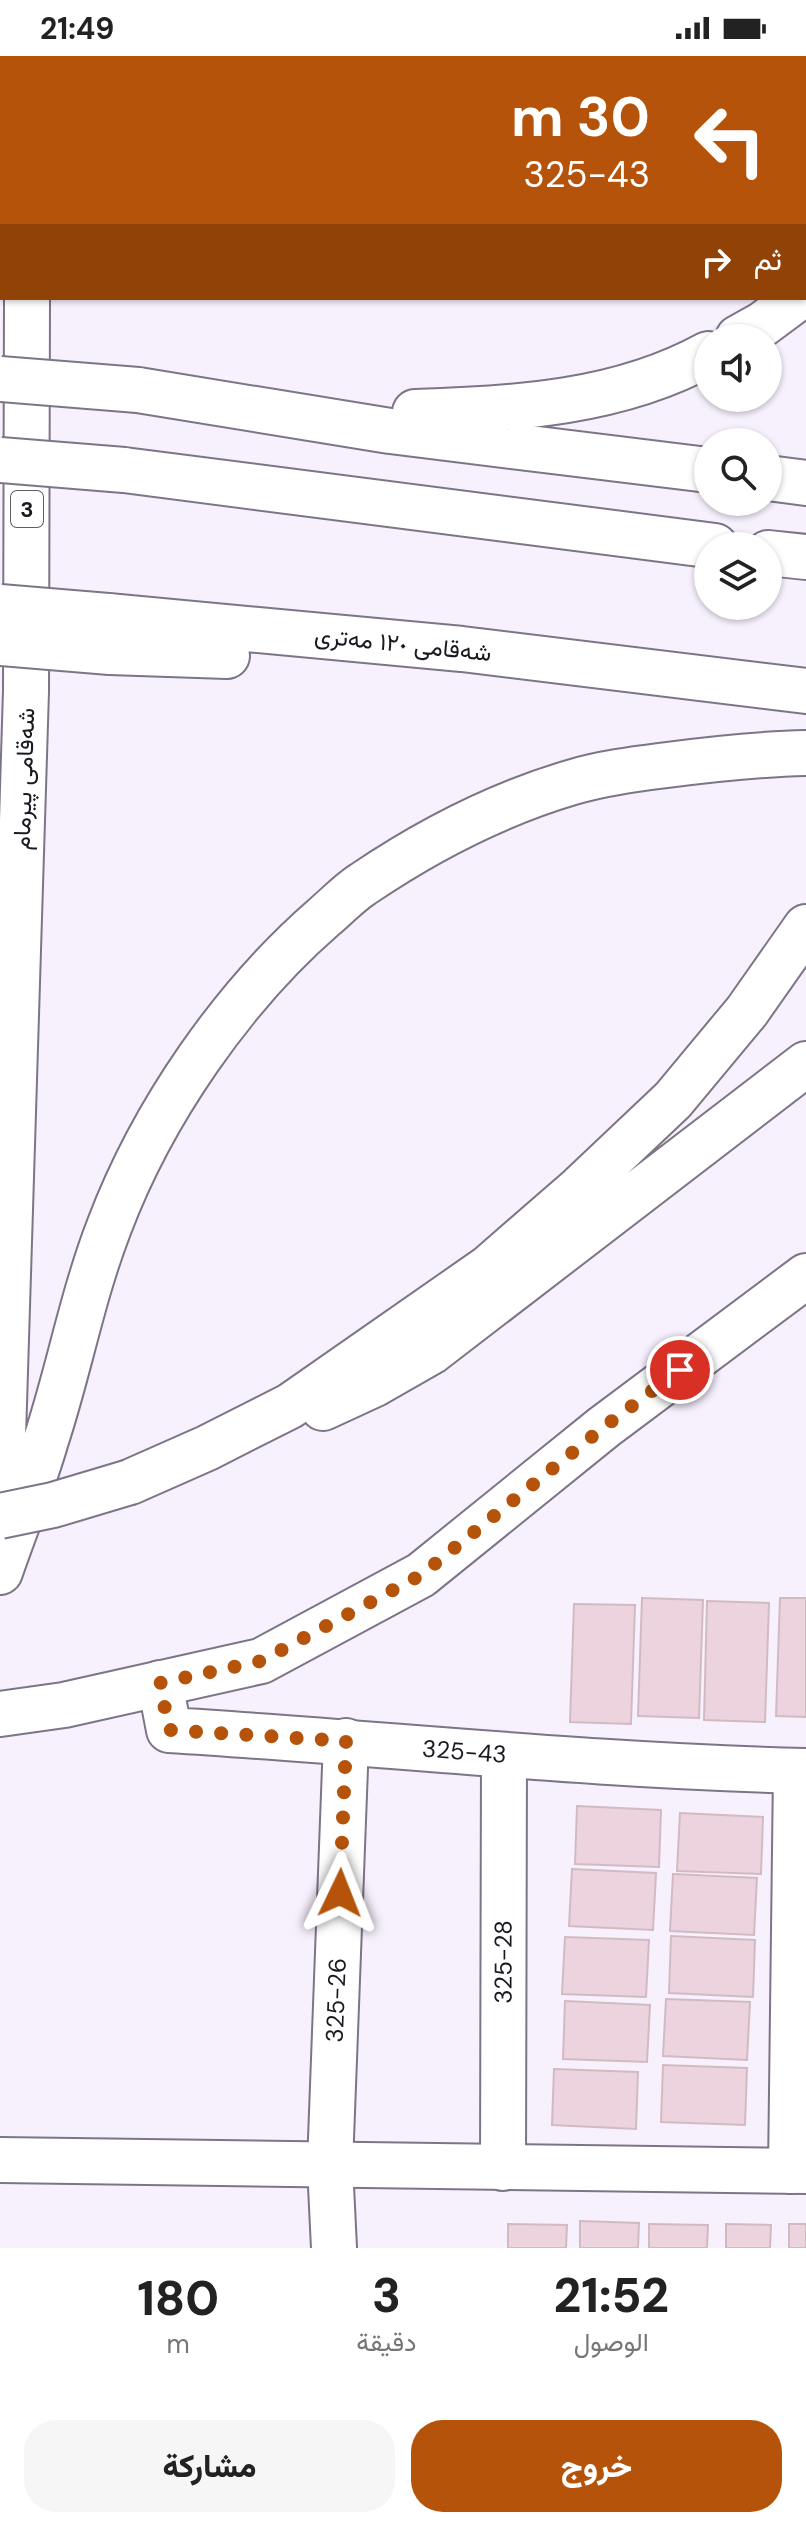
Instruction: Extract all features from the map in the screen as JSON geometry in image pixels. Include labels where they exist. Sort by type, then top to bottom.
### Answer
[{"type":"main road","points":[[763,324],[795,300]]},
{"type":"main road","name":"شەقامی پیرمام","points":[[0,1547],[26,691],[30,307]]},
{"type":"main road","points":[[294,415],[472,411],[588,397],[636,385],[694,360]]},
{"type":"main road","points":[[0,379],[138,390],[390,431],[694,468]]},
{"type":"main road","points":[[0,460],[124,470],[694,543]]},
{"type":"main road","points":[[782,480],[806,483]]},
{"type":"main road","points":[[782,554],[806,557]]},
{"type":"main road","name":"شەقامی ١٢٠ مەتری","points":[[0,607],[109,634],[462,649],[806,691]]},
{"type":"main road","points":[[0,643],[109,634]]},
{"type":"main road","points":[[0,1572],[47,1439],[82,1309],[109,1226],[146,1148],[198,1060],[252,989],[299,938],[360,886],[492,810],[575,781],[639,768],[729,757],[806,753]]},
{"type":"main road","points":[[0,1516],[53,1505],[130,1482],[290,1406],[488,1268],[580,1188],[673,1100],[747,1011],[806,927]]},
{"type":"main road","points":[[207,1448],[348,1399],[431,1352],[806,1064]]},
{"type":"main road","points":[[0,1714],[64,1705],[261,1661],[421,1575],[604,1427],[806,1276]]},
{"type":"main road","name":"325-43","points":[[160,1683],[169,1730],[346,1741],[504,1756],[801,1771]]},
{"type":"main road","name":"325-26","points":[[334,2248],[330,2165],[346,1741]]},
{"type":"main road","name":"325-28","points":[[503,2168],[504,1756]]},
{"type":"main road","points":[[0,2160],[798,2171],[801,1771]]},
{"type":"building","points":[[642,1598],[703,1600],[699,1718],[638,1716]]},
{"type":"building","points":[[780,1598],[806,1598],[806,1717],[776,1716]]},
{"type":"building","points":[[707,1601],[769,1603],[765,1722],[704,1720]]},
{"type":"building","points":[[574,1604],[635,1605],[631,1724],[570,1722]]},
{"type":"building","points":[[577,1806],[661,1810],[659,1867],[575,1864]]},
{"type":"building","points":[[680,1813],[763,1817],[761,1874],[677,1871]]},
{"type":"building","points":[[572,1869],[656,1873],[653,1930],[569,1926]]},
{"type":"building","points":[[673,1874],[757,1878],[754,1935],[670,1931]]},
{"type":"building","points":[[671,1936],[755,1940],[753,1997],[669,1993]]},
{"type":"building","points":[[565,1937],[649,1940],[646,1997],[562,1994]]},
{"type":"building","points":[[666,1999],[750,2002],[747,2060],[663,2056]]},
{"type":"building","points":[[565,2001],[650,2005],[647,2062],[563,2059]]},
{"type":"building","points":[[663,2065],[747,2068],[745,2125],[661,2122]]},
{"type":"building","points":[[554,2069],[638,2072],[636,2129],[552,2125]]},
{"type":"building","points":[[580,2221],[639,2223],[638,2248],[580,2248]]},
{"type":"building","points":[[508,2224],[567,2225],[566,2248],[508,2248]]},
{"type":"building","points":[[649,2224],[708,2225],[707,2248],[649,2248]]},
{"type":"building","points":[[726,2224],[771,2225],[770,2248],[726,2248]]},
{"type":"building","points":[[789,2224],[806,2224],[806,2248],[789,2248]]},
{"type":"route","points":[[340,1893],[346,1741],[169,1730],[160,1683],[261,1661],[421,1575],[604,1427],[680,1370]]}]
